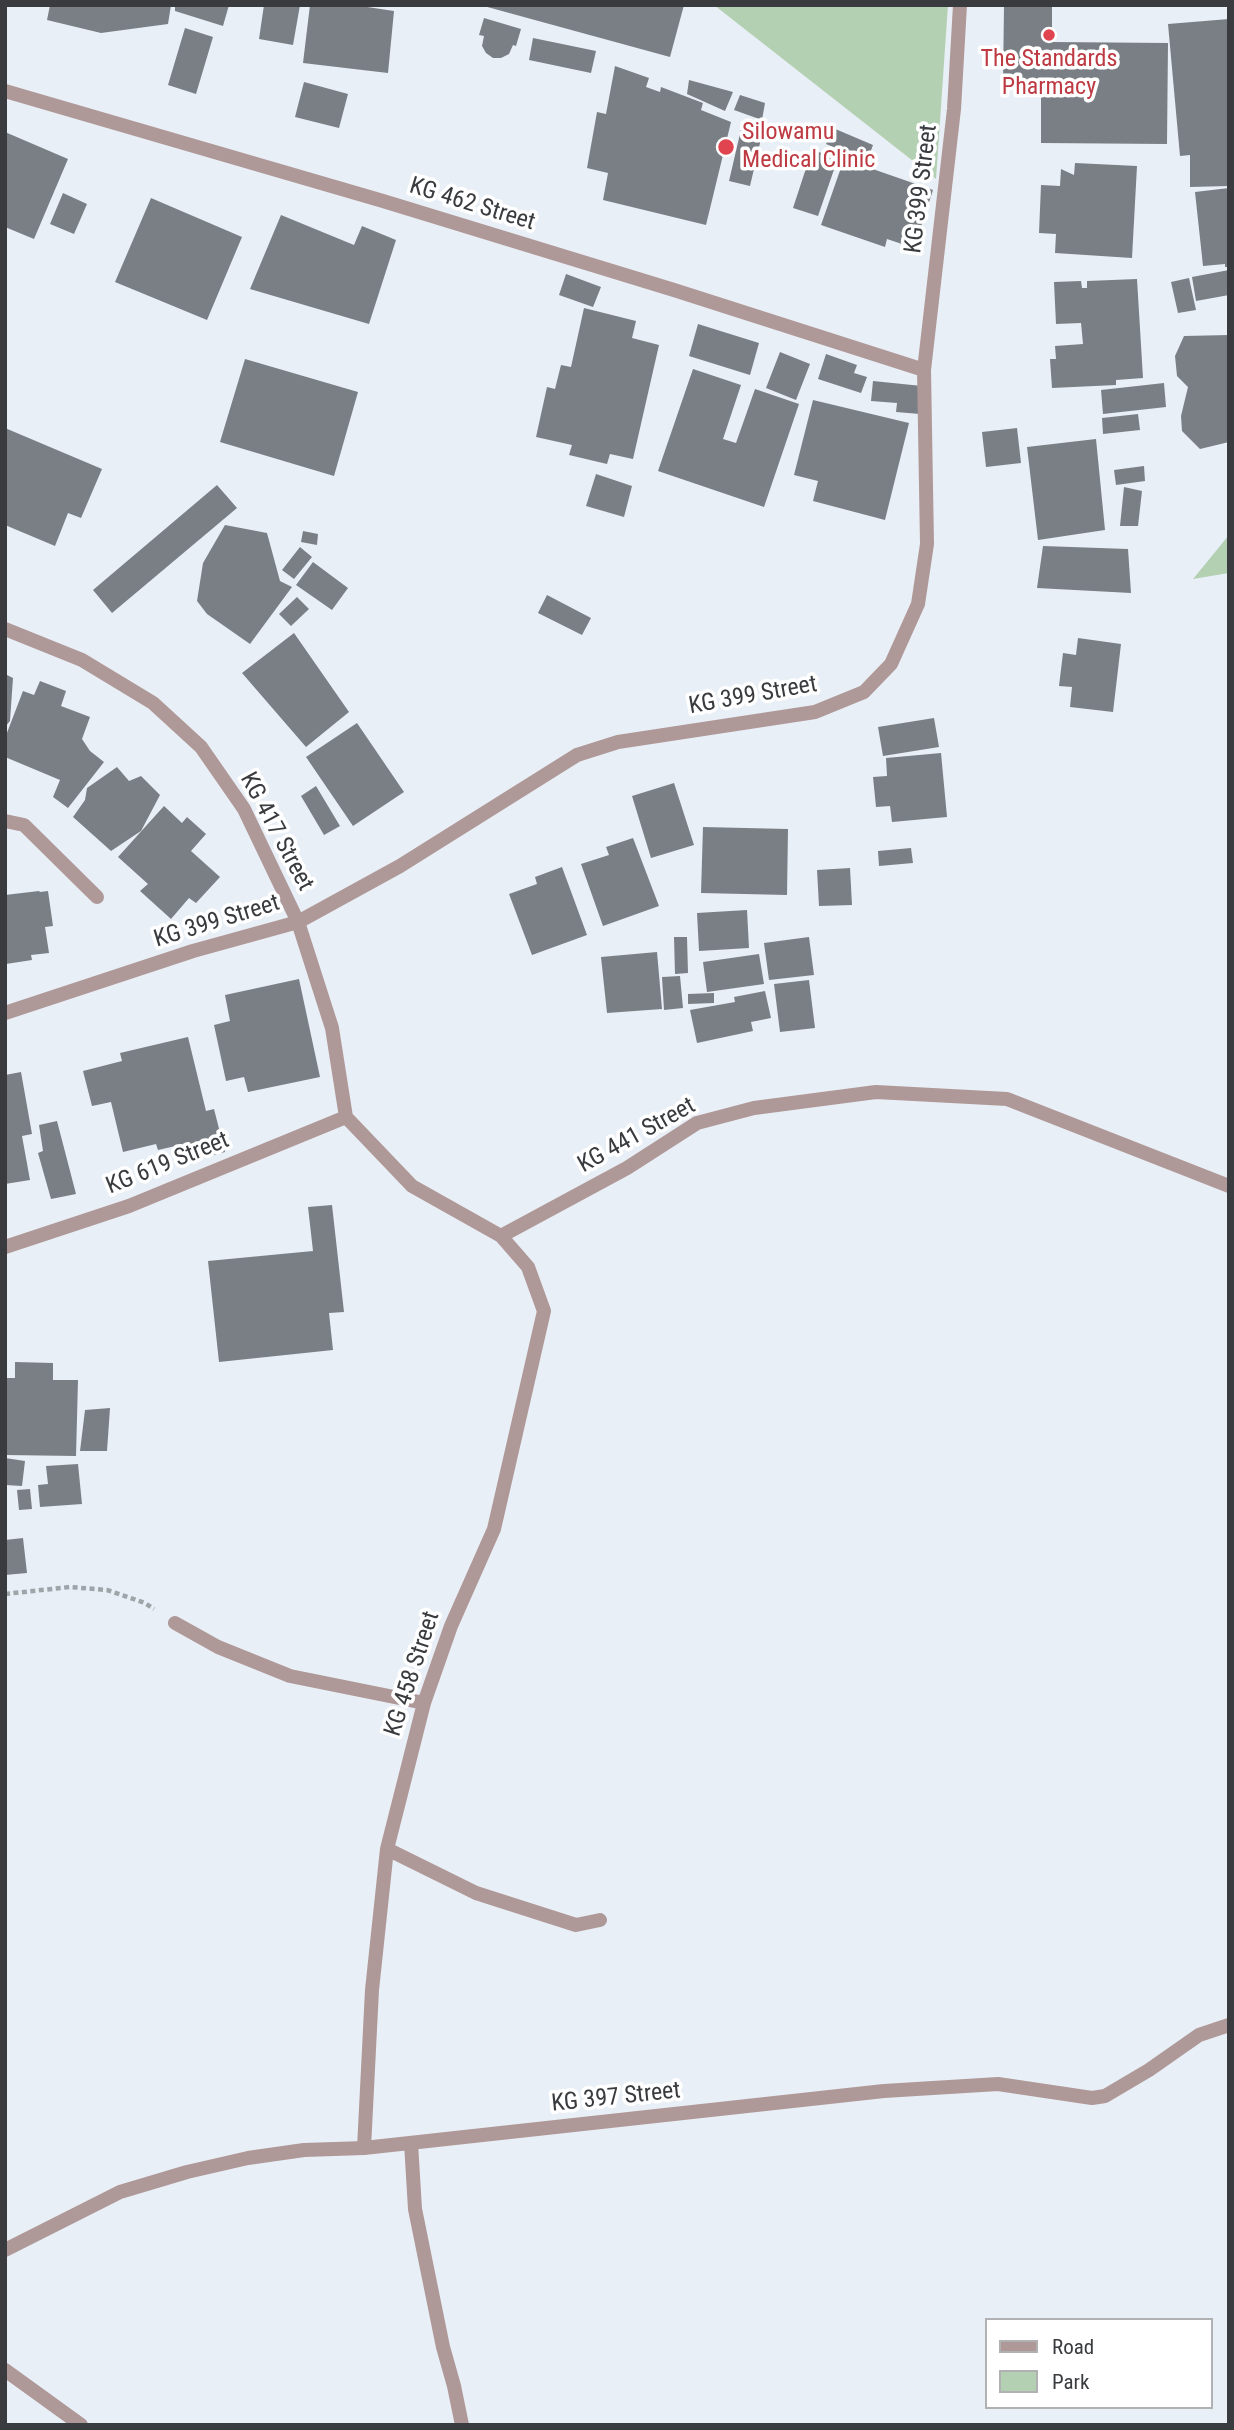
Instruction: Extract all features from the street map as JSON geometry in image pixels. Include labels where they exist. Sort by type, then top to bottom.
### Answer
[{"type":"street","name":"KG 399 Street","points":[[5,1013],[193,951],[298,922],[400,866],[577,755],[618,742],[815,712],[864,692],[891,664],[918,604],[928,544],[924,370],[954,109],[960,5]]},
{"type":"street","name":"KG 462 Street","points":[[5,91],[463,225],[924,370]]},
{"type":"street","name":"KG 417 Street","points":[[5,629],[94,667],[153,704],[201,747],[244,808],[298,922]]},
{"type":"street","points":[[5,821],[24,825],[97,897]]},
{"type":"street","points":[[298,922],[332,1028],[346,1117],[412,1186],[501,1236]]},
{"type":"street","name":"KG 441 Street","points":[[501,1236],[627,1168],[697,1123],[754,1108],[876,1092],[1007,1099],[1229,1186]]},
{"type":"street","name":"KG 619 Street","points":[[5,1247],[129,1206],[346,1117]]},
{"type":"street","name":"KG 458 Street","points":[[364,2148],[372,1990],[387,1849],[424,1703],[451,1626],[494,1530],[544,1311],[528,1267],[501,1236]]},
{"type":"street","points":[[175,1622],[218,1647],[290,1676],[424,1703]]},
{"type":"street","points":[[387,1849],[476,1893],[576,1925],[600,1920]]},
{"type":"street","name":"KG 397 Street","points":[[5,2250],[120,2192],[187,2172],[248,2158],[304,2150],[364,2148],[884,2091],[998,2084],[1092,2098],[1105,2096],[1149,2070],[1199,2035],[1229,2025]]},
{"type":"street","points":[[411,2143],[415,2209],[462,2425]]},
{"type":"street","points":[[5,2370],[81,2425]]},
{"type":"path","points":[[5,1594],[69,1587],[107,1590],[145,1603],[175,1622]]},
{"type":"green space","points":[[714,5],[948,5],[936,179]]},
{"type":"green space","points":[[1229,535],[1229,573],[1193,579]]},
{"type":"building","points":[[50,5],[171,5],[168,24],[101,33],[47,20]]},
{"type":"building","points":[[175,5],[229,5],[223,26],[175,11]]},
{"type":"building","points":[[264,5],[300,5],[293,45],[259,39]]},
{"type":"building","points":[[310,5],[354,5],[394,11],[388,73],[303,63]]},
{"type":"building","points":[[480,5],[684,5],[670,57]]},
{"type":"building","points":[[1004,5],[1052,5],[1052,42],[1168,43],[1167,144],[1041,143],[1041,83],[1003,82]]},
{"type":"building","points":[[484,18],[521,29],[516,46],[513,45],[509,54],[493,58],[486,53],[482,46],[484,36],[479,35]]},
{"type":"building","points":[[1229,19],[1229,186],[1190,187],[1190,155],[1180,156],[1168,24]]},
{"type":"building","points":[[185,28],[213,37],[196,94],[168,85]]},
{"type":"building","points":[[533,38],[596,51],[591,73],[529,60]]},
{"type":"building","points":[[615,66],[649,78],[646,87],[660,92],[661,87],[703,103],[701,110],[731,122],[706,225],[603,200],[608,173],[587,168],[597,112],[606,114]]},
{"type":"building","points":[[689,80],[733,92],[725,111],[687,94]]},
{"type":"building","points":[[304,82],[348,94],[339,128],[295,117]]},
{"type":"building","points":[[740,95],[765,103],[762,120],[734,110]]},
{"type":"building","points":[[743,121],[764,126],[750,186],[729,181]]},
{"type":"building","points":[[833,128],[873,145],[867,161],[826,144]]},
{"type":"building","points":[[5,132],[68,159],[34,239],[5,227]]},
{"type":"building","points":[[812,150],[838,158],[818,216],[793,208]]},
{"type":"building","points":[[844,159],[933,190],[914,248],[887,239],[885,247],[821,225]]},
{"type":"building","points":[[1075,163],[1137,166],[1132,258],[1055,253],[1056,234],[1039,233],[1041,185],[1060,186],[1061,169],[1074,175]]},
{"type":"building","points":[[1229,188],[1229,267],[1225,267],[1225,264],[1203,266],[1195,192]]},
{"type":"building","points":[[63,193],[87,204],[74,234],[50,224]]},
{"type":"building","points":[[151,198],[242,237],[207,320],[115,282]]},
{"type":"building","points":[[281,215],[354,245],[362,226],[396,240],[369,324],[250,289]]},
{"type":"building","points":[[1229,270],[1229,295],[1196,301],[1192,277]]},
{"type":"building","points":[[566,274],[601,287],[593,307],[559,295]]},
{"type":"building","points":[[1189,278],[1196,310],[1178,313],[1171,282]]},
{"type":"building","points":[[1137,279],[1143,378],[1116,380],[1116,385],[1052,388],[1050,359],[1056,359],[1055,346],[1083,344],[1081,323],[1056,324],[1054,282],[1081,281],[1082,288],[1087,288],[1087,281]]},
{"type":"building","points":[[584,308],[636,321],[632,338],[659,345],[633,459],[610,454],[607,464],[569,455],[572,445],[536,437],[547,387],[555,389],[561,365],[571,367]]},
{"type":"building","points":[[698,324],[759,343],[750,375],[689,356]]},
{"type":"building","points":[[1229,335],[1229,442],[1200,449],[1182,431],[1181,416],[1188,387],[1177,376],[1175,356],[1184,336]]},
{"type":"building","points":[[780,352],[810,364],[796,400],[766,388]]},
{"type":"building","points":[[826,354],[857,365],[854,373],[867,377],[861,393],[818,379]]},
{"type":"building","points":[[245,359],[358,392],[334,476],[220,442]]},
{"type":"building","points":[[693,369],[741,385],[723,439],[736,443],[755,389],[799,404],[764,507],[658,471]]},
{"type":"building","points":[[873,381],[922,386],[920,414],[896,412],[897,403],[871,401]]},
{"type":"building","points":[[1164,383],[1166,407],[1103,414],[1101,390]]},
{"type":"building","points":[[813,400],[909,423],[885,520],[813,501],[818,481],[794,475]]},
{"type":"building","points":[[1138,414],[1140,430],[1103,434],[1102,418]]},
{"type":"building","points":[[5,428],[102,469],[81,518],[68,513],[55,546],[5,525]]},
{"type":"building","points":[[1017,428],[1021,463],[986,467],[982,432]]},
{"type":"building","points":[[1096,439],[1105,530],[1038,540],[1027,447]]},
{"type":"building","points":[[1144,466],[1145,481],[1116,485],[1114,470]]},
{"type":"building","points":[[596,474],[632,486],[624,517],[586,506]]},
{"type":"building","points":[[217,485],[237,508],[112,613],[93,590]]},
{"type":"building","points":[[1124,487],[1142,491],[1138,526],[1120,526]]},
{"type":"building","points":[[225,525],[267,533],[280,581],[292,587],[250,644],[207,614],[197,601],[203,563]]},
{"type":"building","points":[[303,531],[318,534],[317,545],[301,542]]},
{"type":"building","points":[[1043,546],[1128,549],[1131,593],[1037,588]]},
{"type":"building","points":[[300,547],[312,557],[294,579],[282,570]]},
{"type":"building","points":[[313,562],[348,588],[332,610],[296,585]]},
{"type":"building","points":[[547,595],[591,618],[582,635],[538,613]]},
{"type":"building","points":[[297,597],[309,609],[291,626],[279,614]]},
{"type":"building","points":[[294,633],[349,712],[306,747],[242,673]]},
{"type":"building","points":[[1078,638],[1121,644],[1113,712],[1070,707],[1072,687],[1059,686],[1063,653],[1076,655]]},
{"type":"building","points":[[5,674],[13,678],[10,721],[5,727]]},
{"type":"building","points":[[40,681],[66,691],[61,706],[90,717],[82,739],[90,751],[104,762],[68,808],[53,797],[60,780],[5,757],[5,738],[23,691],[34,695]]},
{"type":"building","points":[[934,718],[939,747],[883,756],[878,727]]},
{"type":"building","points":[[357,723],[404,792],[353,826],[306,757]]},
{"type":"building","points":[[941,753],[947,817],[892,822],[890,806],[876,807],[873,777],[887,776],[886,758]]},
{"type":"building","points":[[117,767],[129,781],[141,776],[160,795],[141,831],[111,851],[73,817],[85,800],[87,788]]},
{"type":"building","points":[[674,783],[694,845],[651,858],[632,796]]},
{"type":"building","points":[[316,786],[340,826],[324,835],[301,796]]},
{"type":"building","points":[[164,806],[182,823],[187,817],[206,834],[191,851],[220,877],[196,903],[189,898],[171,919],[140,891],[148,884],[118,857]]},
{"type":"building","points":[[703,827],[788,829],[787,895],[701,893]]},
{"type":"building","points":[[633,838],[659,906],[603,926],[581,864],[609,855],[606,847]]},
{"type":"building","points":[[911,848],[913,863],[879,866],[878,851]]},
{"type":"building","points":[[562,867],[587,935],[532,955],[509,894],[537,884],[535,877]]},
{"type":"building","points":[[850,868],[852,905],[819,906],[817,870]]},
{"type":"building","points":[[48,891],[53,926],[45,927],[49,953],[31,955],[32,960],[6,964],[5,895]]},
{"type":"building","points":[[747,910],[749,948],[699,951],[697,913]]},
{"type":"building","points":[[674,937],[687,937],[688,973],[675,974]]},
{"type":"building","points":[[809,937],[814,975],[769,980],[764,943]]},
{"type":"building","points":[[657,952],[662,1009],[607,1013],[601,957]]},
{"type":"building","points":[[759,954],[764,984],[707,992],[703,962]]},
{"type":"building","points":[[680,976],[683,1008],[664,1010],[662,977]]},
{"type":"building","points":[[299,979],[320,1077],[248,1092],[244,1077],[226,1081],[214,1025],[230,1021],[225,995]]},
{"type":"building","points":[[809,980],[815,1028],[780,1032],[774,984]]},
{"type":"building","points":[[765,991],[771,1018],[751,1022],[753,1031],[697,1043],[690,1010],[735,1002],[734,997]]},
{"type":"building","points":[[714,993],[714,1003],[688,1004],[688,994]]},
{"type":"building","points":[[188,1037],[206,1111],[214,1109],[225,1152],[184,1162],[180,1145],[158,1150],[156,1144],[123,1152],[111,1102],[92,1106],[83,1071],[122,1061],[120,1053]]},
{"type":"building","points":[[21,1072],[32,1134],[22,1136],[30,1180],[5,1184],[5,1075]]},
{"type":"building","points":[[57,1121],[76,1194],[51,1199],[38,1153],[43,1151],[39,1125]]},
{"type":"building","points":[[332,1205],[344,1312],[329,1313],[333,1350],[219,1362],[208,1261],[313,1251],[308,1207]]},
{"type":"building","points":[[15,1362],[53,1363],[53,1380],[78,1380],[76,1456],[5,1455],[5,1378],[15,1378]]},
{"type":"building","points":[[110,1408],[107,1451],[80,1451],[85,1410]]},
{"type":"building","points":[[5,1458],[25,1461],[22,1486],[5,1485]]},
{"type":"building","points":[[78,1464],[82,1504],[40,1507],[38,1485],[48,1484],[46,1466]]},
{"type":"building","points":[[30,1489],[32,1509],[19,1510],[17,1490]]},
{"type":"building","points":[[23,1538],[27,1573],[5,1575],[5,1540]]},
{"type":"place","name":"The Standards Pharmacy","points":[[1049,35]]},
{"type":"place","name":"Silowamu Medical Clinic","points":[[726,147]]}]
